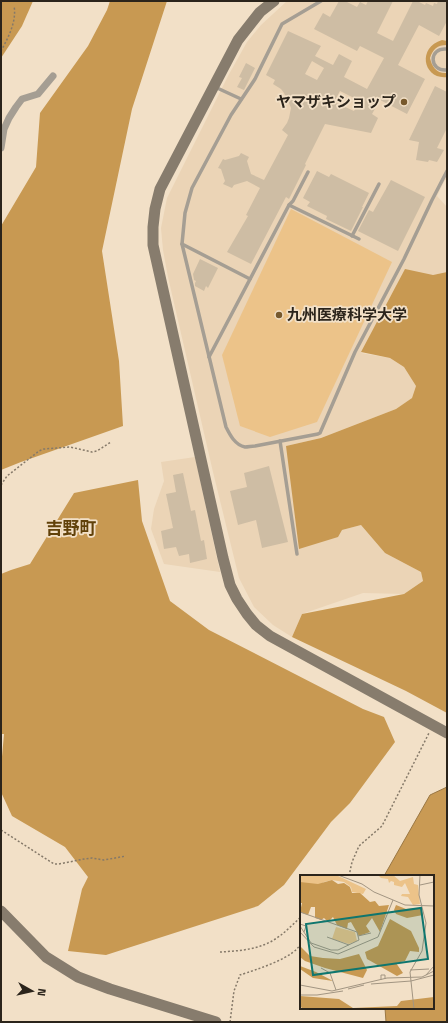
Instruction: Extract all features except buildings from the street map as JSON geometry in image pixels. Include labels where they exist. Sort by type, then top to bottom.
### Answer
[{"type":"street","points":[[274,1],[260,12],[238,40],[160,189],[154,209],[153,245],[223,558],[230,585],[247,614],[256,625],[270,636],[447,734]]},
{"type":"street","points":[[1,148],[4,129],[16,107],[22,99],[38,94],[53,76]]},
{"type":"street","points":[[1,911],[46,957],[78,977],[208,1021]]},
{"type":"lane","points":[[321,1],[282,24],[255,79],[231,115],[192,188],[185,213],[182,244],[226,427],[232,438],[237,443],[245,447],[320,433],[355,352],[404,259],[447,171]]},
{"type":"lane","points":[[447,49],[442,48],[438,50],[433,59],[435,66],[438,69],[447,70]]},
{"type":"lane","points":[[213,86],[241,99]]},
{"type":"lane","points":[[209,357],[308,172]]},
{"type":"lane","points":[[352,236],[379,184]]},
{"type":"lane","points":[[289,205],[359,239]]},
{"type":"lane","points":[[182,244],[250,279]]},
{"type":"lane","points":[[280,441],[297,554]]},
{"type":"path","points":[[1,51],[8,37],[12,24],[14,6]]},
{"type":"path","points":[[1,484],[7,476],[39,451],[44,449],[70,447],[92,452],[97,451],[111,442]]},
{"type":"path","points":[[349,875],[352,862],[359,846],[382,826],[433,726]]},
{"type":"path","points":[[1,830],[54,864],[92,858],[104,860],[126,856]]},
{"type":"path","points":[[220,952],[253,949],[272,941],[300,918]]},
{"type":"path","points":[[230,1022],[234,991],[240,976],[286,958],[300,945]]},
{"type":"shaded area","points":[[1,1],[33,1],[22,26],[1,58]]},
{"type":"shaded area","points":[[110,1],[167,1],[132,109],[102,251],[119,361],[123,426],[1,470],[1,226],[36,167],[40,113],[88,46],[107,10]]},
{"type":"shaded area","name":"九州医療科学大学","points":[[287,1],[447,1],[447,180],[445,180],[437,196],[447,207],[447,272],[433,275],[361,353],[390,358],[404,367],[416,386],[412,398],[396,409],[321,438],[286,446],[342,530],[361,525],[385,553],[421,572],[423,581],[404,594],[363,593],[302,614],[292,637],[273,625],[254,607],[239,578],[168,277],[161,228],[167,198],[228,76],[247,42],[261,25]]},
{"type":"shaded area","points":[[442,40],[447,41],[447,45],[436,48],[430,58],[436,69],[440,72],[447,73],[447,77],[439,77],[433,74],[428,69],[426,63],[426,56],[429,50],[434,44]]},
{"type":"shaded area","points":[[291,209],[392,262],[317,422],[270,437],[240,426],[222,355]]},
{"type":"shaded area","points":[[405,269],[433,275],[447,272],[447,713],[406,691],[292,637],[302,614],[404,594],[423,581],[421,572],[385,553],[361,525],[342,530],[338,537],[299,549],[286,446],[321,438],[396,409],[412,398],[416,386],[404,367],[390,358],[361,352]]},
{"type":"shaded area","points":[[195,457],[220,572],[164,564],[151,529],[154,509],[164,481],[161,462]]},
{"type":"shaded area","points":[[138,480],[142,521],[170,601],[209,630],[363,709],[384,717],[395,742],[350,803],[331,822],[284,885],[258,906],[106,955],[68,951],[82,889],[88,877],[65,847],[12,816],[1,792],[1,768],[4,734],[1,734],[1,574],[30,564],[74,493]]},
{"type":"shaded area","points":[[447,787],[447,1022],[386,1022],[385,1009],[434,1009],[434,875],[385,875],[430,795]]},
{"type":"place","name":"ヤマザキショップ","points":[[404,102]]},
{"type":"place","name":"九州医療科学大学","points":[[279,315]]},
{"type":"district","name":"吉野町","points":[[71,528]]}]
